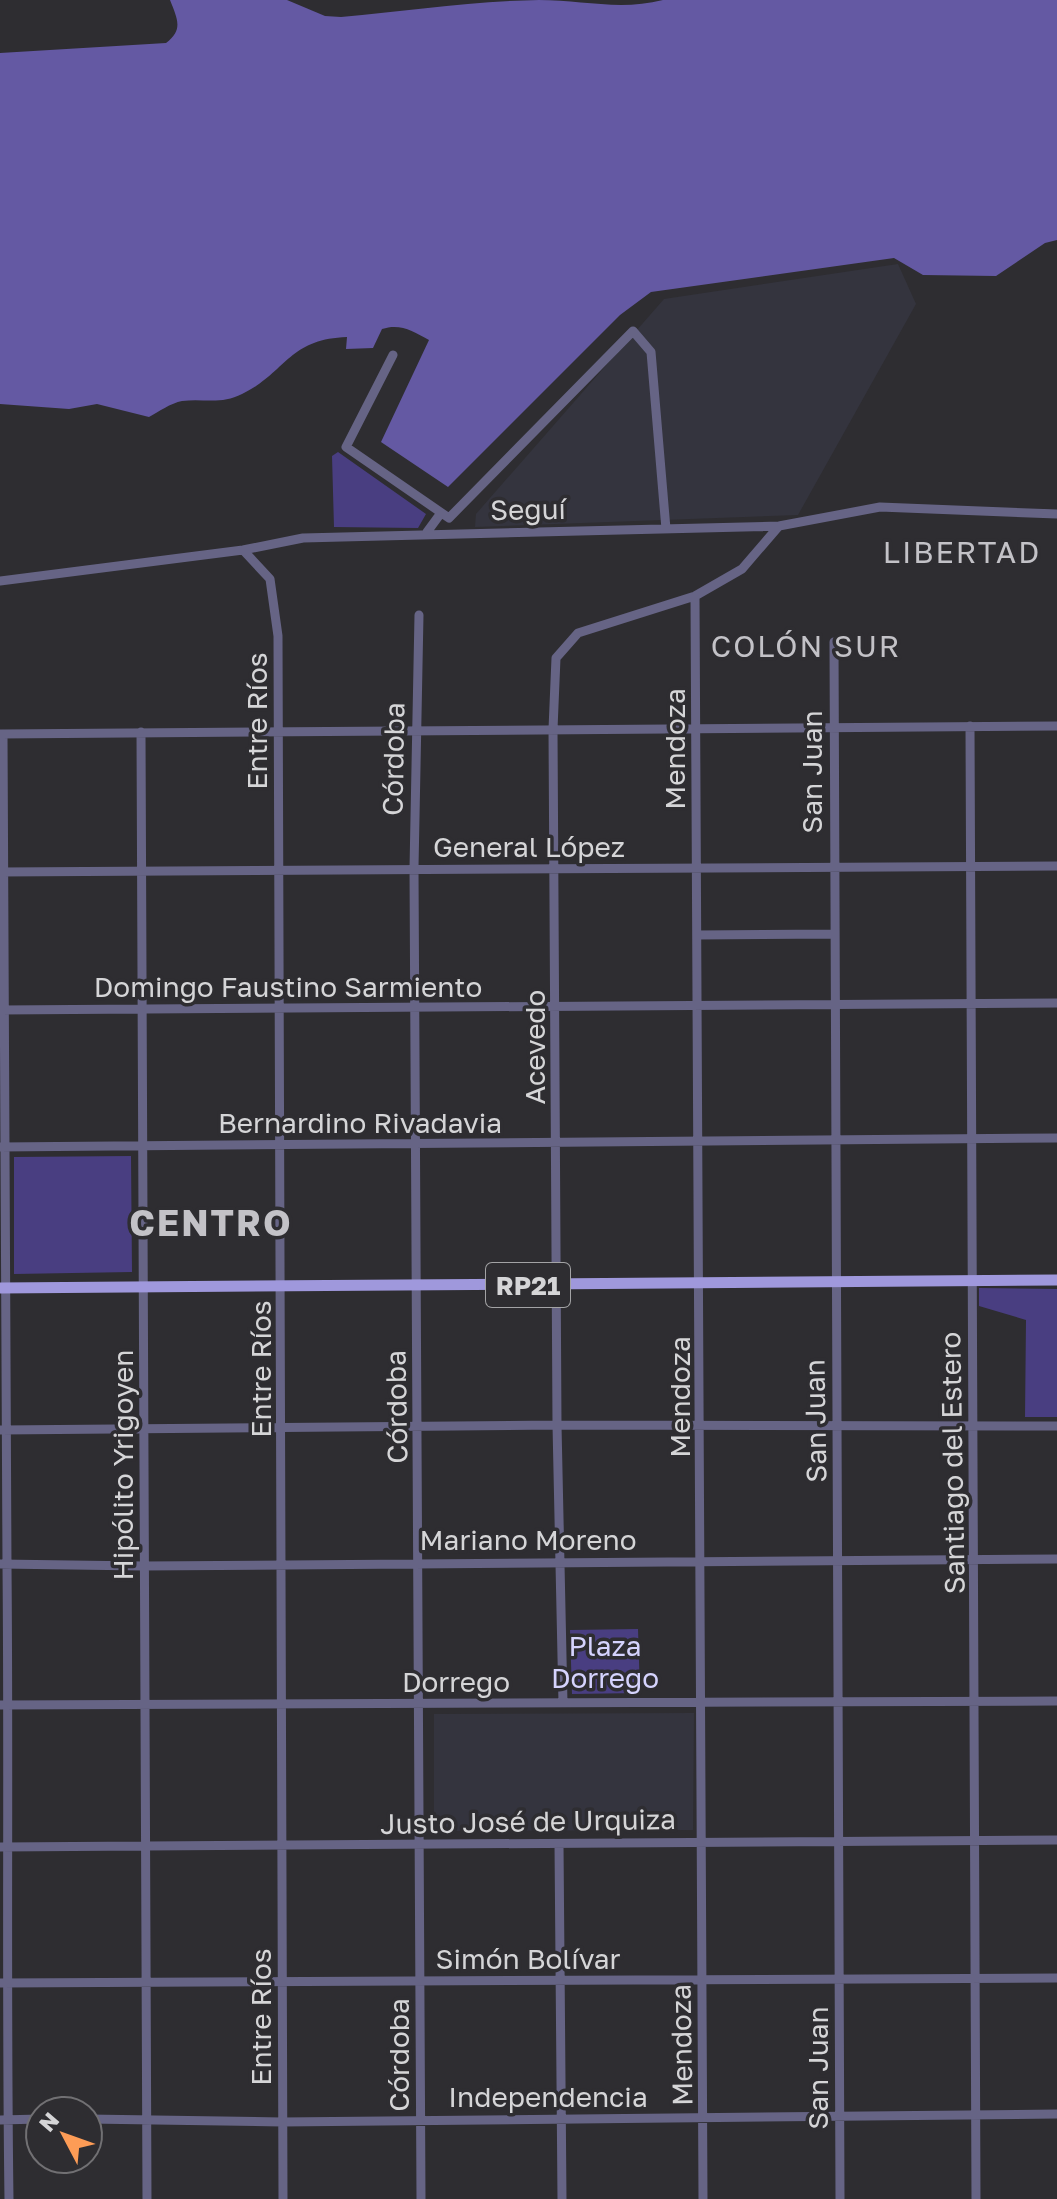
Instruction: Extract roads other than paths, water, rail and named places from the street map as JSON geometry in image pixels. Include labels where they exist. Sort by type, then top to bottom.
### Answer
[{"type":"main road","name":"RP21","points":[[1,1288],[1057,1280]]},
{"type":"street","points":[[393,355],[346,447],[449,518],[633,331],[651,352],[666,529]]},
{"type":"street","name":"Seguí","points":[[0,581],[243,550],[303,538],[427,532],[779,526],[880,507],[1057,514]]},
{"type":"street","points":[[427,532],[441,513]]},
{"type":"street","name":"Acevedo","points":[[563,1703],[557,1425],[553,729],[556,658],[578,633],[695,596],[742,569],[779,526]]},
{"type":"street","name":"Entre Ríos","points":[[243,550],[270,579],[278,636],[283,2199]]},
{"type":"street","name":"Mendoza","points":[[695,596],[701,1283],[703,2199]]},
{"type":"street","name":"Córdoba","points":[[419,615],[414,868],[421,2199]]},
{"type":"street","name":"San Juan","points":[[834,642],[833,1006],[840,1700],[840,2199]]},
{"type":"street","name":"Santiago del Estero","points":[[970,726],[973,1005],[971,1280],[976,1558],[976,2199]]},
{"type":"street","points":[[9,2199],[4,2120],[0,1147],[2,734],[1057,726]]},
{"type":"street","name":"Hipólito Yrigoyen","points":[[141,732],[147,2199]]},
{"type":"street","name":"General López","points":[[1,872],[277,868],[833,868],[972,864],[1057,866]]},
{"type":"street","points":[[697,935],[833,934]]},
{"type":"street","name":"Domingo Faustino Sarmiento","points":[[3,1010],[1057,1003]]},
{"type":"street","name":"Bernardino Rivadavia","points":[[0,1147],[415,1141],[836,1142],[1057,1138]]},
{"type":"street","points":[[2,1430],[557,1425],[837,1425],[973,1429],[1057,1426]]},
{"type":"street","name":"Mariano Moreno","points":[[4,1564],[143,1566],[419,1561],[561,1563],[1057,1559]]},
{"type":"street","name":"Dorrego","points":[[4,1705],[1057,1701]]},
{"type":"street","name":"Justo José de Urquiza","points":[[3,1847],[1057,1840]]},
{"type":"street","points":[[559,1844],[562,2199]]},
{"type":"street","name":"Simón Bolívar","points":[[4,1983],[1057,1978]]},
{"type":"street","name":"Independencia","points":[[104,2119],[282,2122],[420,2118],[1057,2114]]},
{"type":"street","points":[[4,2120],[24,2119]]},
{"type":"district","name":"LIBERTAD","points":[[962,552]]},
{"type":"district","name":"COLÓN SUR","points":[[806,646]]},
{"type":"district","name":"CENTRO","points":[[211,1222]]},
{"type":"park label","name":"Plaza Dorrego","points":[[605,1661]]}]
